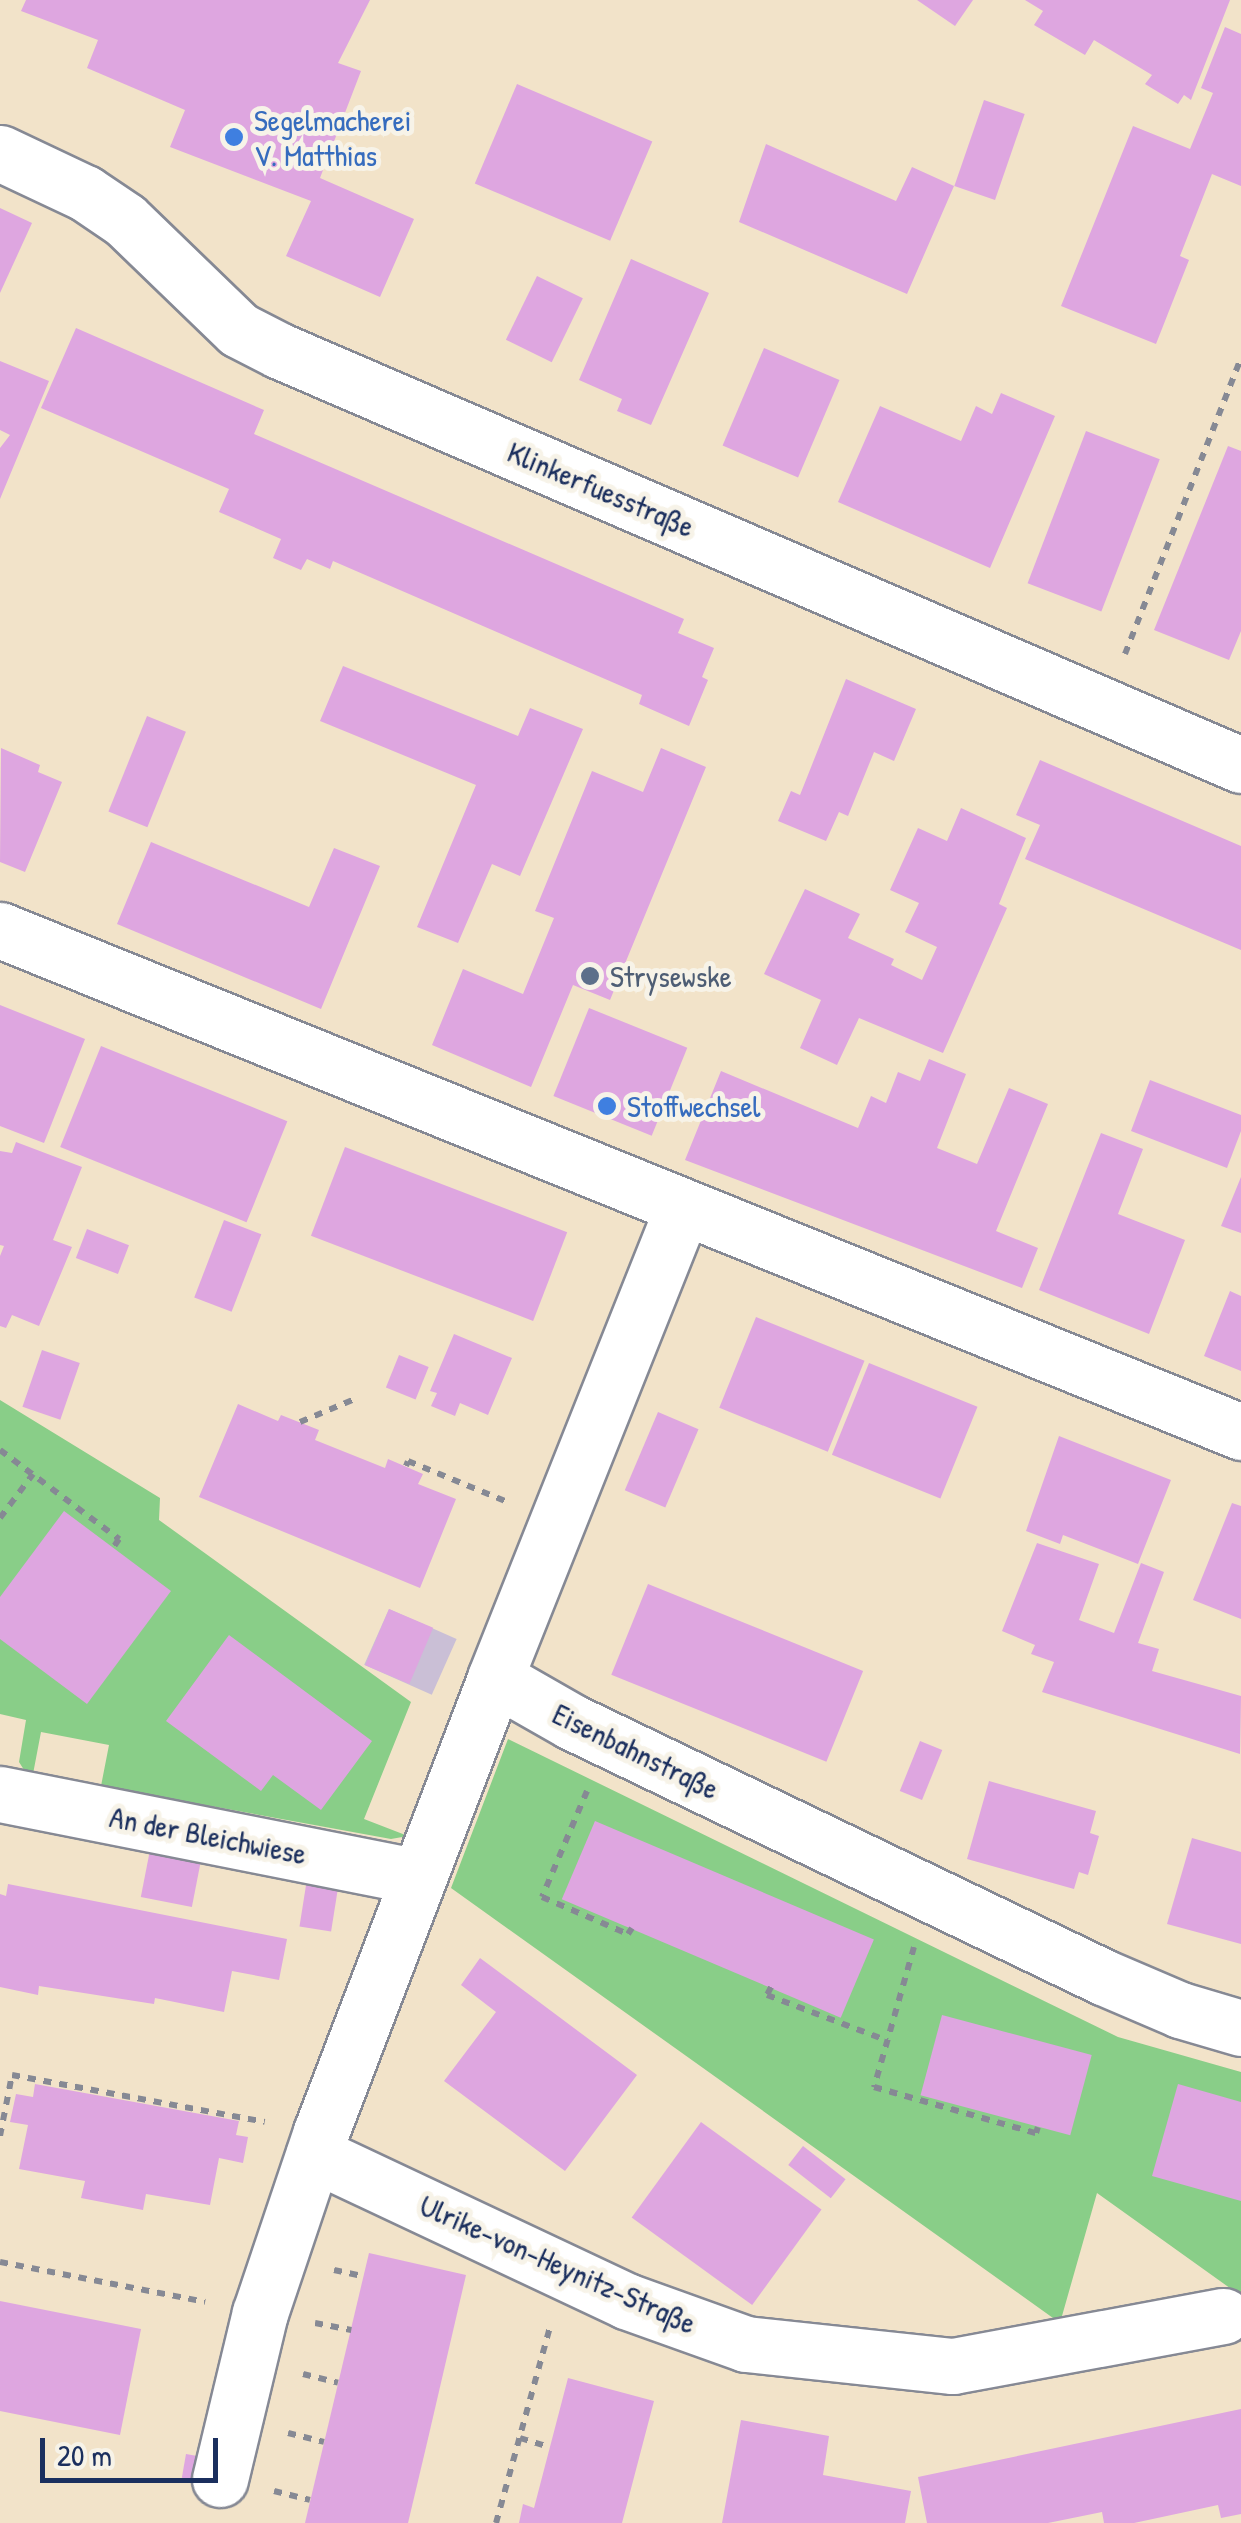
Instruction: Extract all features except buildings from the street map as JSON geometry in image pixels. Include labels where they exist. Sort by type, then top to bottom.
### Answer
[{"type":"street","name":"Klinkerfuesstraße","points":[[0,153],[85,193],[125,220],[239,330],[280,351],[1241,765]]},
{"type":"street","points":[[0,930],[1241,1432]]},
{"type":"street","points":[[220,2478],[260,2313],[318,2143],[416,1876],[683,1207]]},
{"type":"street","name":"Eisenbahnstraße","points":[[495,1678],[609,1740],[1103,1977],[1180,2010],[1241,2028]]},
{"type":"street","name":"An der Bleichwiese","points":[[0,1794],[416,1876]]},
{"type":"street","name":"Ulrike-von-Heynitz-Straße","points":[[318,2143],[566,2273],[626,2301],[746,2344],[953,2366],[1224,2316]]},
{"type":"path","points":[[1105,706],[1241,358]]},
{"type":"path","points":[[300,1422],[354,1399]]},
{"type":"path","points":[[0,1450],[120,1540],[113,1548]]},
{"type":"path","points":[[406,1466],[408,1461],[557,1522]]},
{"type":"path","points":[[0,1518],[33,1474]]},
{"type":"path","points":[[609,1740],[542,1897],[628,1934],[632,1928]]},
{"type":"path","points":[[929,1893],[874,2087],[1036,2133],[1038,2127]]},
{"type":"path","points":[[770,1987],[767,1996],[888,2041]]},
{"type":"path","points":[[0,2136],[12,2075],[318,2143]]},
{"type":"path","points":[[0,2262],[260,2313]]},
{"type":"path","points":[[496,2523],[566,2273]]},
{"type":"path","points":[[520,2438],[550,2447]]},
{"type":"shaded area","points":[[389,1609],[457,1639],[432,1695],[364,1665]]},
{"type":"green space","points":[[0,1400],[160,1498],[159,1520],[411,1702],[364,1819],[408,1836],[391,1839],[101,1786],[109,1745],[41,1732],[33,1774],[26,1773],[19,1762],[26,1720],[0,1714]]},
{"type":"green space","points":[[508,1739],[1118,2037],[1241,2072],[1241,2296],[1097,2193],[1060,2323],[451,1888]]},
{"type":"place","name":"Segelmacherei V. Matthias","points":[[234,137]]},
{"type":"place","name":"Strysewske","points":[[590,976]]},
{"type":"place","name":"Stoffwechsel","points":[[607,1106]]}]
